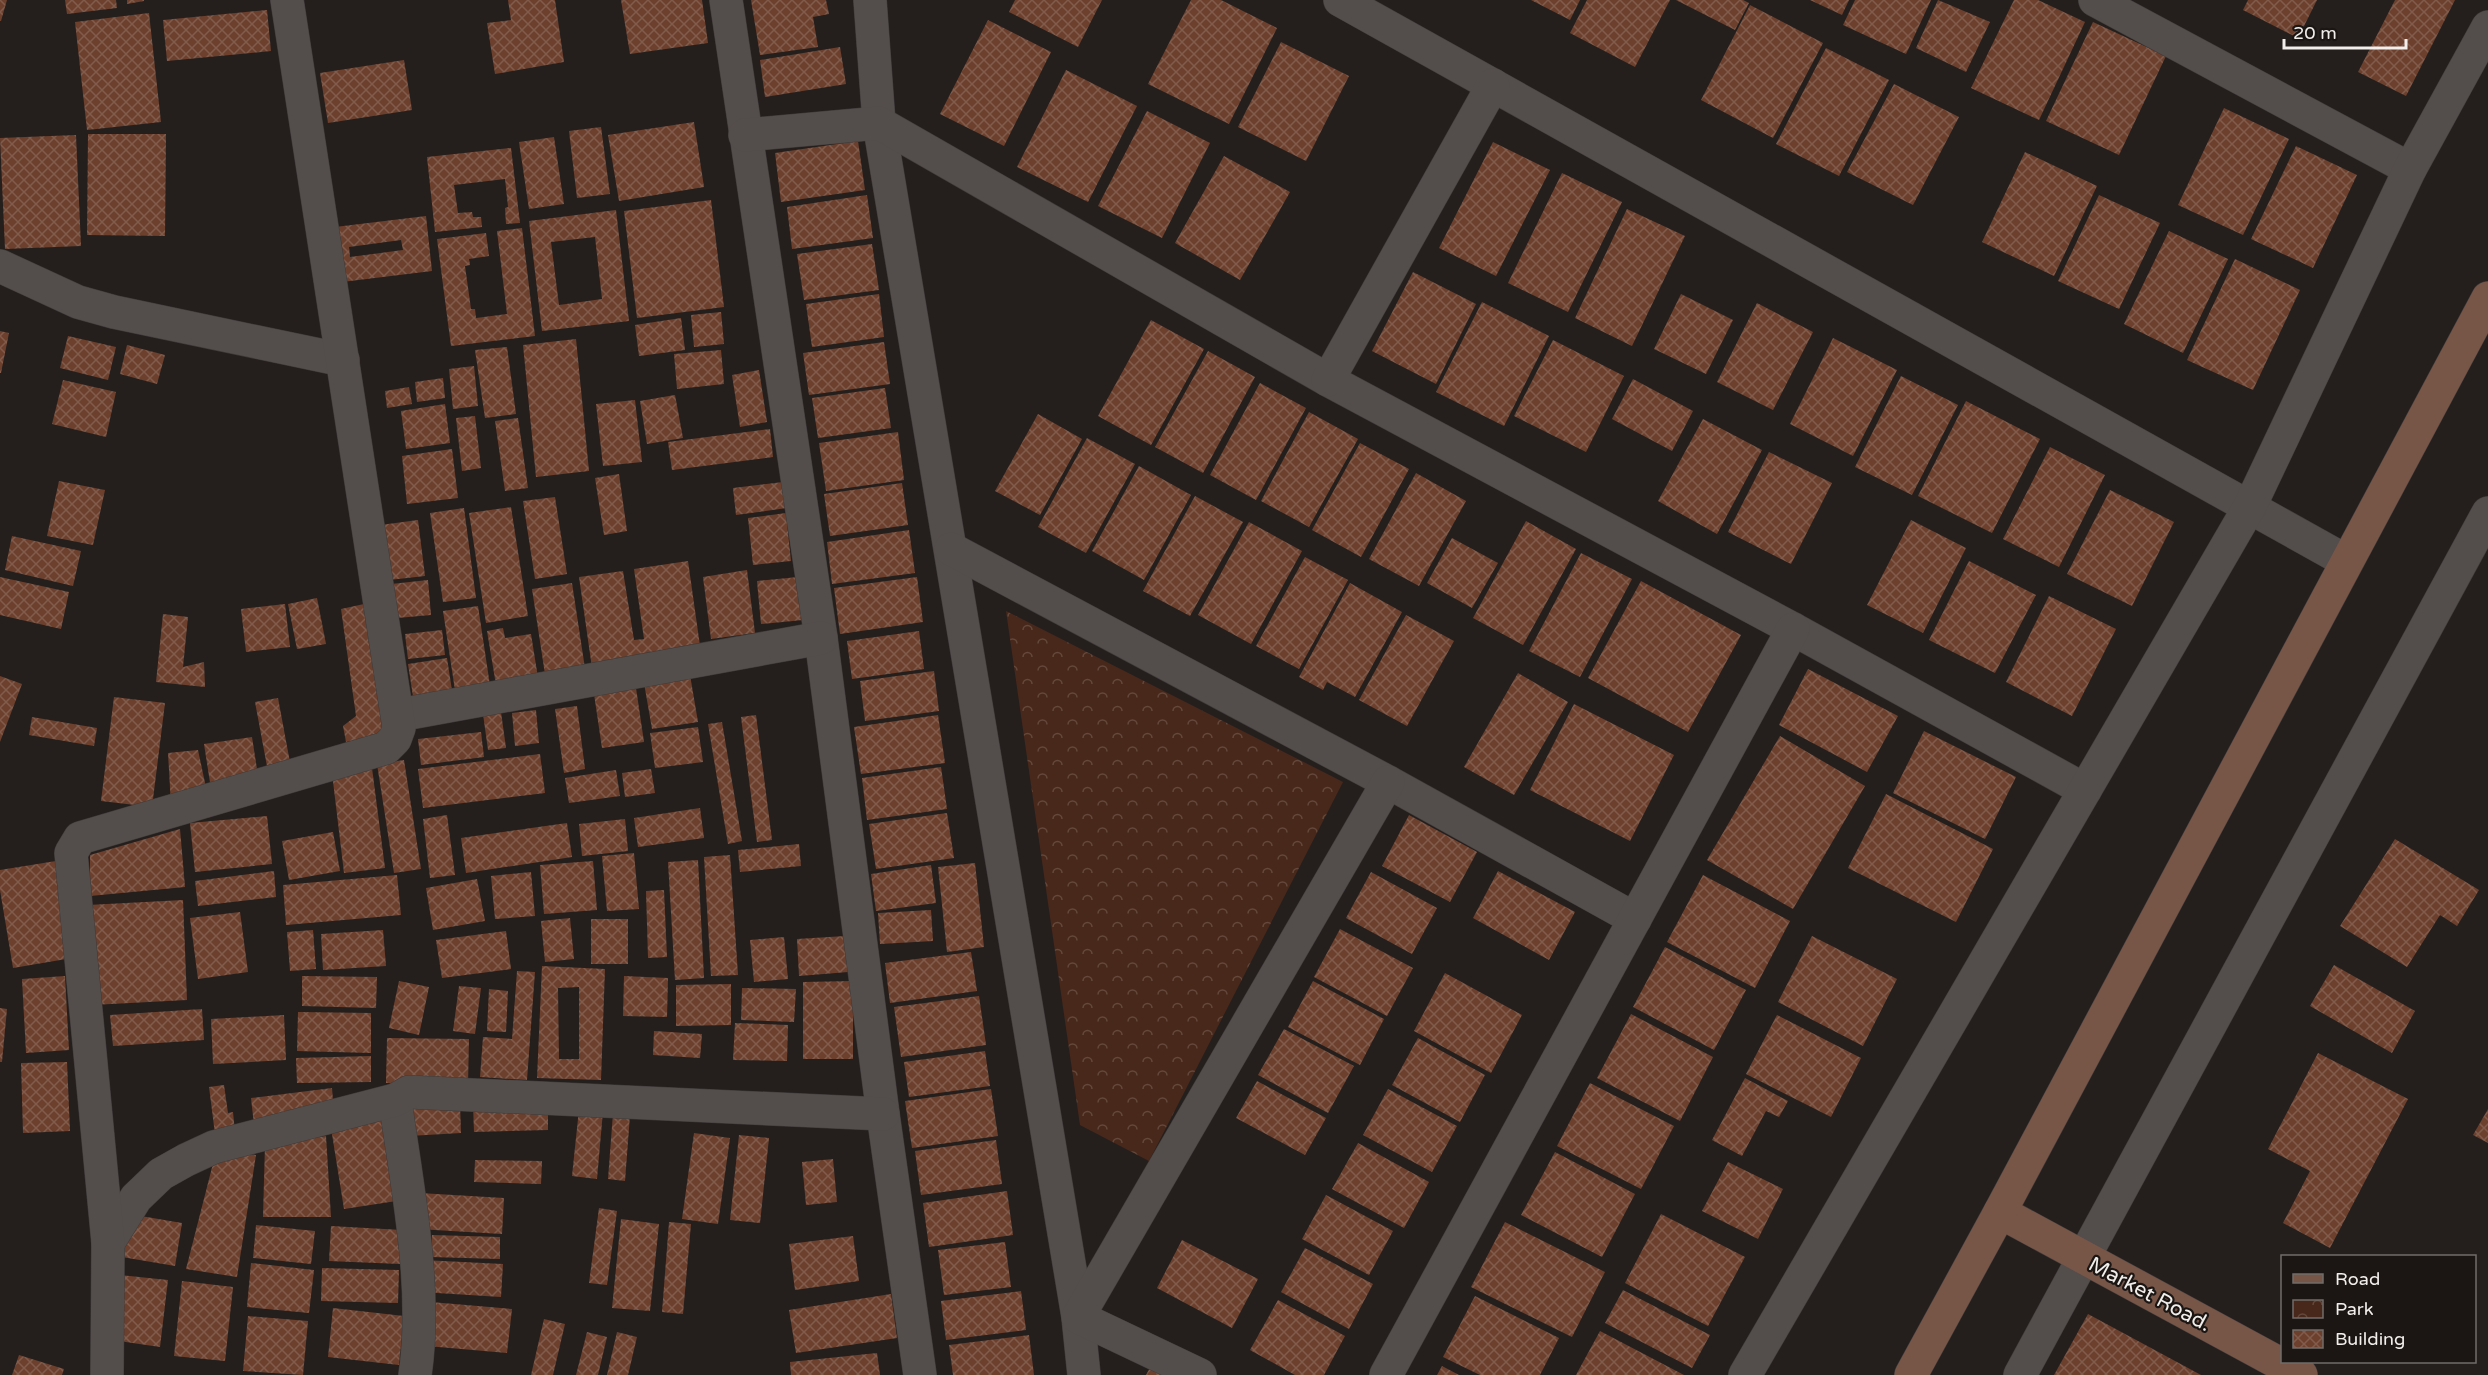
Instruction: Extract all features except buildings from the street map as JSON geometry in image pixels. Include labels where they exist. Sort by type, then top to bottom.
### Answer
[{"type":"street","points":[[107,1375],[108,1243],[71,853],[80,838],[386,748],[395,739],[399,728],[399,715],[287,0]]},
{"type":"street","points":[[726,0],[822,638],[883,1114],[920,1375]]},
{"type":"street","points":[[870,0],[879,123],[1078,1317],[1084,1375]]},
{"type":"street","points":[[1340,0],[2346,561]]},
{"type":"street","points":[[2095,0],[2410,169]]},
{"type":"street","points":[[1745,1375],[2250,506],[2410,169],[2488,27]]},
{"type":"street","points":[[1328,381],[1493,85]]},
{"type":"street","points":[[745,135],[879,123],[1328,381],[1793,629],[2085,790]]},
{"type":"street","points":[[0,266],[78,302],[174,325],[343,360]]},
{"type":"street","points":[[1911,1375],[2488,298]]},
{"type":"street","points":[[2020,1375],[2488,513]]},
{"type":"street","points":[[951,549],[1388,782],[1635,919]]},
{"type":"street","points":[[1386,1375],[1793,629]]},
{"type":"street","points":[[399,715],[822,638]]},
{"type":"street","points":[[1078,1317],[1388,782]]},
{"type":"street","points":[[108,1243],[136,1198],[161,1174],[186,1160],[214,1147],[394,1100],[409,1092],[883,1114]]},
{"type":"street","points":[[394,1100],[415,1253],[419,1335],[415,1375]]},
{"type":"street","name":"Market Road.","points":[[2000,1212],[2301,1375]]},
{"type":"street","points":[[1078,1317],[1200,1375]]},
{"type":"green space","points":[[1006,611],[1343,782],[1149,1161],[1080,1125]]}]
